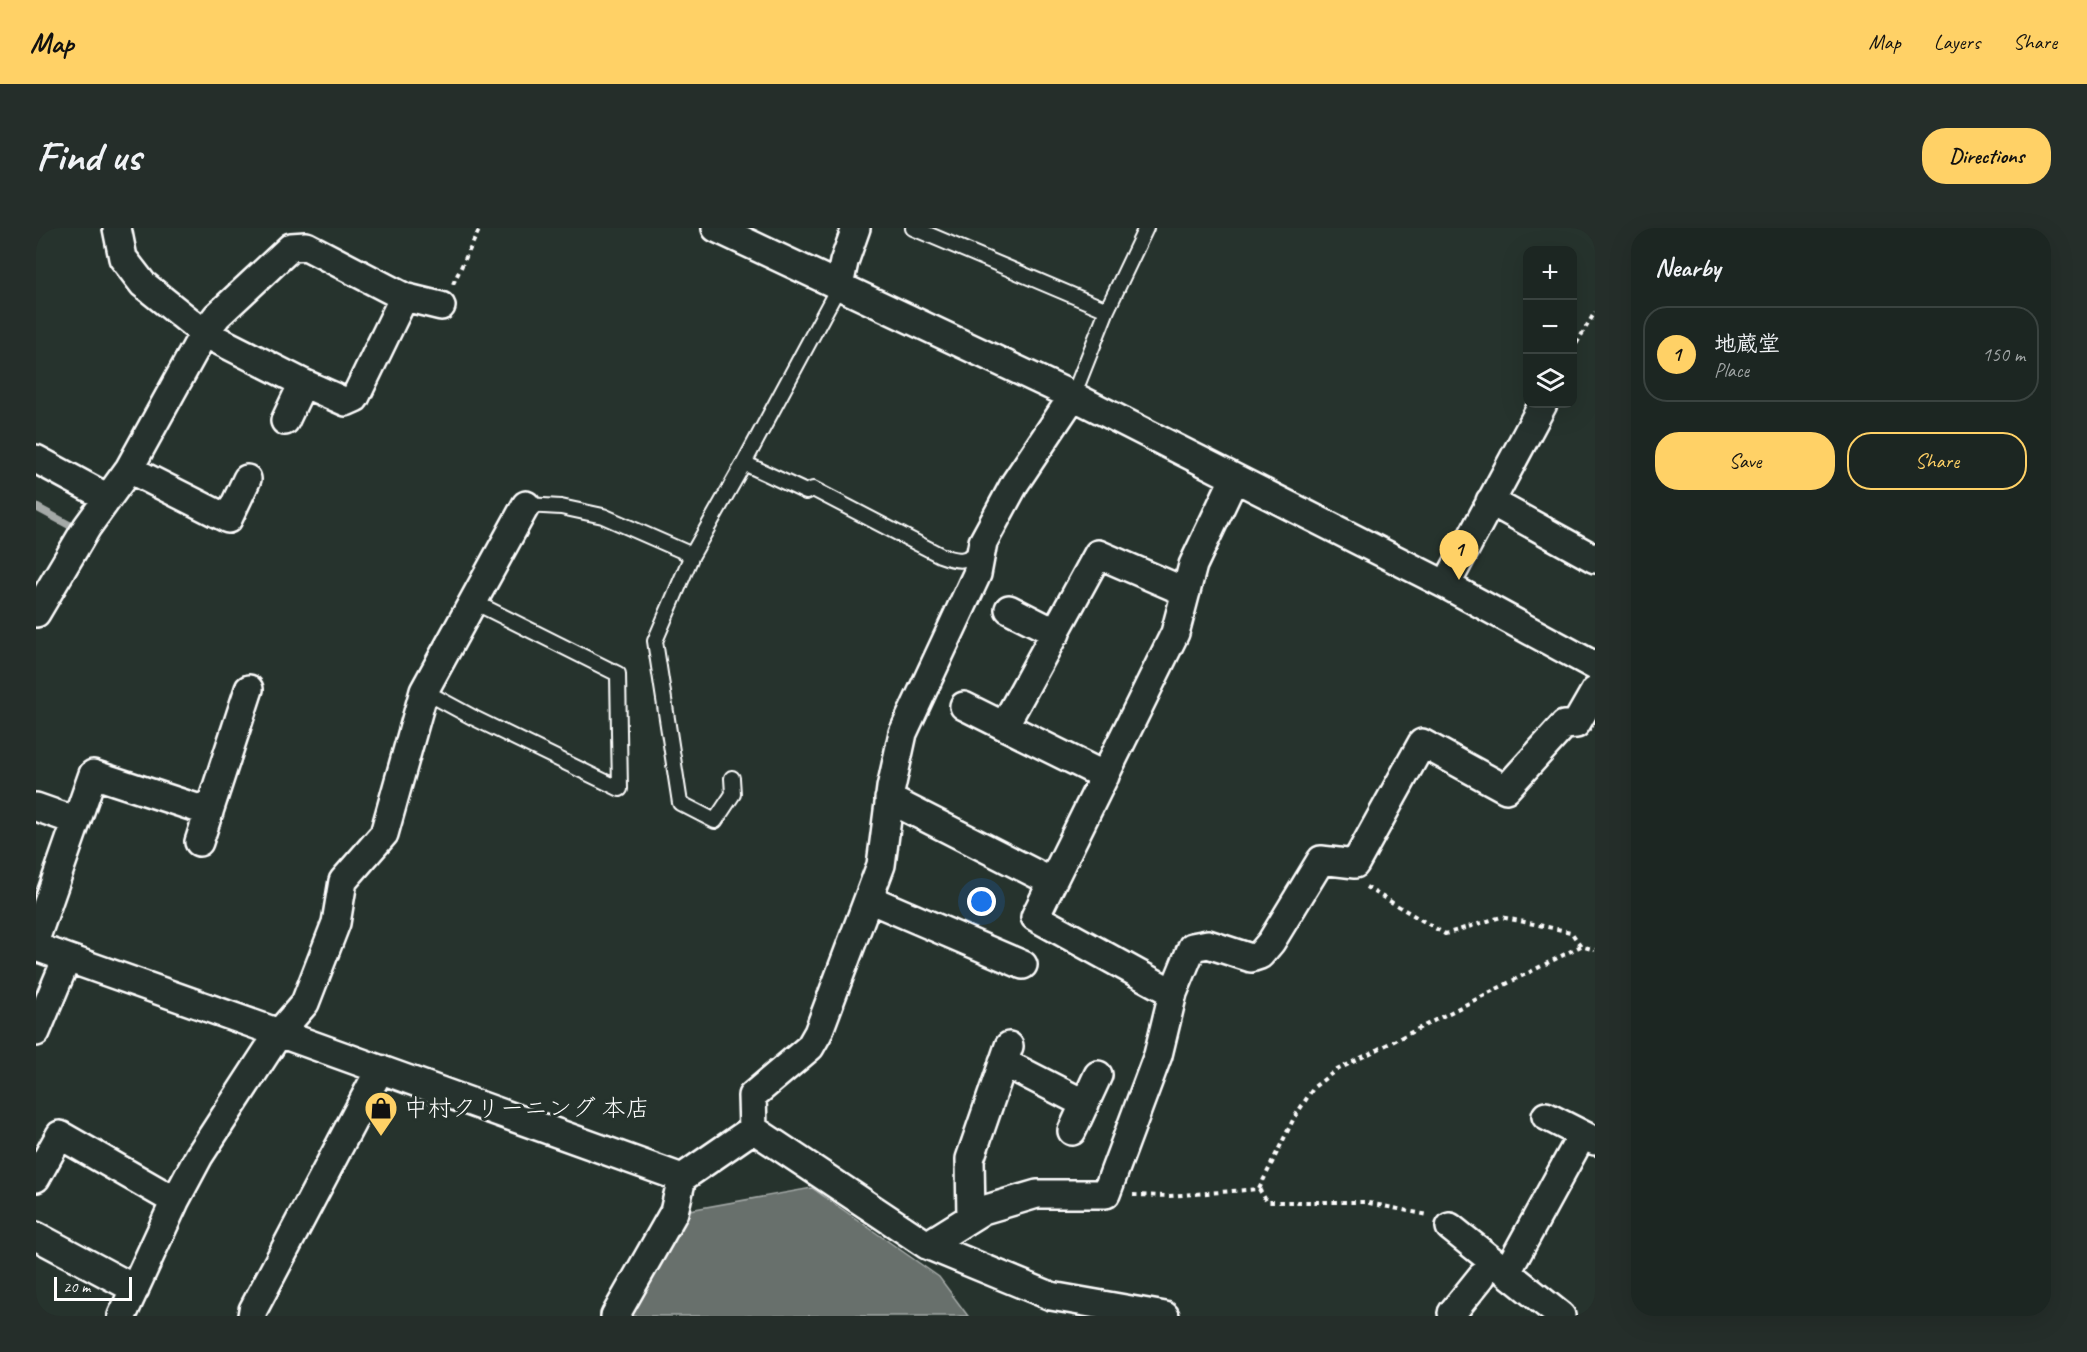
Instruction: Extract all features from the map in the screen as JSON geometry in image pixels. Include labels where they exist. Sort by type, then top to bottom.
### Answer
[{"type":"street","points":[[117,228],[123,258],[143,284],[204,333],[346,402],[355,398],[404,297]]},
{"type":"street","points":[[717,228],[1073,396],[1446,585],[1595,666]]},
{"type":"street","points":[[839,286],[844,262],[856,228]]},
{"type":"street","points":[[36,613],[87,527],[129,469],[204,333],[217,316],[291,247],[306,246],[404,297],[441,306]]},
{"type":"street","points":[[285,421],[303,383]]},
{"type":"street","points":[[753,1129],[752,1096],[810,1047],[818,1034],[881,865],[890,799],[903,733],[977,574],[983,542],[1015,483],[1073,396]]},
{"type":"street","points":[[1446,585],[1541,408]]},
{"type":"street","points":[[36,459],[108,498]]},
{"type":"street","points":[[129,469],[228,519],[247,479]]},
{"type":"street","points":[[1173,993],[1035,916],[1175,633],[1194,565],[1234,479]]},
{"type":"street","points":[[1491,501],[1595,559]]},
{"type":"street","points":[[122,1316],[199,1156],[279,1033],[305,1003],[336,923],[343,881],[384,834],[424,690],[526,505]]},
{"type":"street","points":[[1004,726],[1098,554],[1185,592]]},
{"type":"street","points":[[1009,609],[1056,633]]},
{"type":"street","points":[[199,842],[249,689]]},
{"type":"street","points":[[927,1245],[983,1210],[1038,1194],[1106,1194],[1158,1056],[1173,993],[1192,947],[1208,944],[1251,958],[1260,955],[1271,942],[1321,860],[1355,864],[1422,743],[1506,789],[1564,725],[1576,724],[1595,691]]},
{"type":"street","points":[[964,706],[1106,776]]},
{"type":"street","points":[[36,937],[93,774],[209,812]]},
{"type":"street","points":[[890,799],[1052,882]]},
{"type":"street","points":[[36,807],[76,821]]},
{"type":"street","points":[[869,899],[1023,965]]},
{"type":"street","points":[[36,947],[682,1178]]},
{"type":"street","points":[[36,1032],[67,958]]},
{"type":"street","points":[[971,1217],[970,1159],[1006,1054],[1084,1104]]},
{"type":"street","points":[[252,1316],[253,1310],[380,1069]]},
{"type":"street","points":[[1072,1131],[1098,1075]]},
{"type":"street","points":[[1454,1316],[1452,1313],[1494,1275],[1588,1138],[1546,1116]]},
{"type":"street","points":[[615,1316],[674,1212],[682,1178],[753,1129]]},
{"type":"street","points":[[753,1129],[927,1245],[1050,1306],[1165,1316]]},
{"type":"street","points":[[36,1178],[60,1136],[176,1201]]},
{"type":"street","points":[[1450,1227],[1494,1275],[1561,1316]]},
{"type":"street","points":[[36,1236],[135,1289]]},
{"type":"lane","points":[[913,228],[1107,310]]},
{"type":"lane","points":[[1073,396],[1107,310],[1146,228]]},
{"type":"lane","points":[[732,778],[733,794],[716,821],[680,803],[655,641],[692,555],[839,286]]},
{"type":"lane","points":[[744,463],[806,492],[813,489],[940,555],[955,560],[970,559],[982,550]]},
{"type":"lane","points":[[526,505],[561,507],[603,516],[692,555]]},
{"type":"lane","points":[[424,690],[474,718],[620,789],[618,674],[474,602]]},
{"type":"path","points":[[441,306],[480,228]]},
{"type":"path","points":[[1577,343],[1595,312]]},
{"type":"path","points":[[1355,864],[1353,880],[1444,934],[1501,917],[1571,932],[1581,946],[1595,950]]},
{"type":"path","points":[[1259,1189],[1294,1118],[1314,1087],[1335,1071],[1581,946]]},
{"type":"path","points":[[1106,1194],[1169,1196],[1259,1189]]},
{"type":"path","points":[[1259,1189],[1267,1202],[1364,1202],[1429,1215],[1450,1227]]},
{"type":"shaded area","points":[[812,1188],[939,1277],[968,1316],[627,1316],[684,1211]]},
{"type":"waterway","points":[[36,507],[71,526]]},
{"type":"place","name":"地蔵堂","points":[[1459,580]]},
{"type":"place","name":"中村クリーニング 本店","points":[[381,1137]]}]
